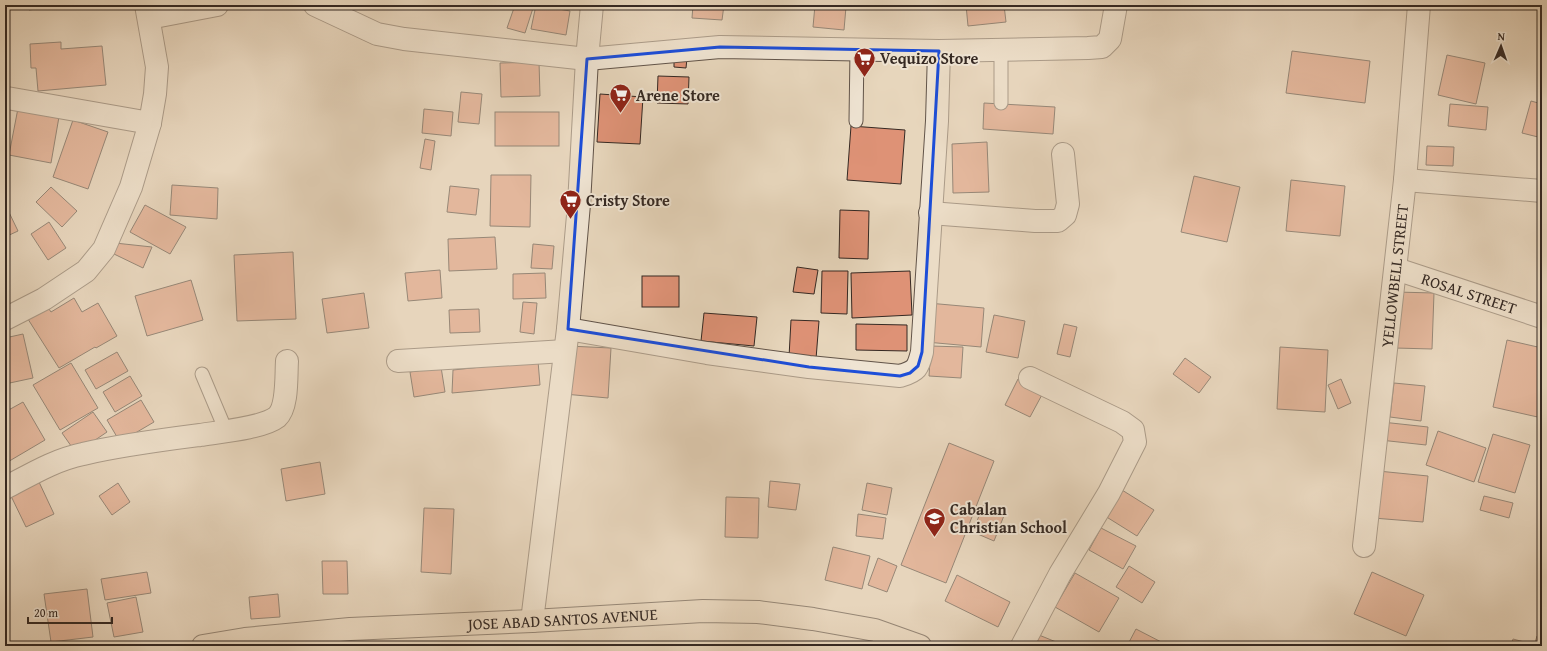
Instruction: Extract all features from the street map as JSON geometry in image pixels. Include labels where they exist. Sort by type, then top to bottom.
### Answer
[{"type":"highway","name":"JOSE ABAD SANTOS AVENUE","points":[[203,646],[245,639],[350,629],[532,621],[703,611],[758,612],[813,619],[875,630],[920,646]]},
{"type":"street","points":[[5,319],[44,299],[86,271],[104,249],[131,186],[150,123],[155,94],[157,67],[148,11],[217,5]]},
{"type":"street","points":[[315,5],[377,34],[404,39],[587,59],[720,47],[939,51],[1102,47],[1110,39],[1116,5]]},
{"type":"street","points":[[532,621],[568,330],[579,204],[587,59],[592,5]]},
{"type":"street","name":"YELLOWBELL STREET","points":[[1364,546],[1396,269],[1405,180],[1419,5]]},
{"type":"street","points":[[568,330],[809,367],[900,376],[910,373],[918,366],[922,352],[937,121],[939,51]]},
{"type":"street","points":[[7,98],[150,123]]},
{"type":"street","points":[[930,213],[1035,221],[1058,221],[1065,215],[1068,204],[1063,154]]},
{"type":"street","points":[[1405,180],[1542,190]]},
{"type":"street","name":"ROSAL STREET","points":[[1396,269],[1542,317]]},
{"type":"street","points":[[398,361],[565,351]]},
{"type":"street","points":[[5,488],[48,465],[81,454],[226,431],[268,422],[278,416],[283,408],[287,361]]},
{"type":"street","points":[[1022,646],[1060,574],[1109,493],[1135,442],[1133,430],[1122,422],[1030,378]]},
{"type":"lane","points":[[856,121],[857,50]]},
{"type":"lane","points":[[1001,50],[1002,103]]},
{"type":"lane","points":[[202,374],[226,431]]},
{"type":"highlighted area","points":[[720,47],[939,51],[922,352],[918,366],[910,373],[900,376],[809,367],[568,329],[587,59]]},
{"type":"building","points":[[29,5],[44,5],[44,8],[29,10]]},
{"type":"building","points":[[515,5],[534,5],[525,33],[507,28]]},
{"type":"building","points":[[536,5],[570,11],[566,35],[531,29]]},
{"type":"building","points":[[693,5],[724,5],[722,20],[692,18]]},
{"type":"building","points":[[740,5],[761,5],[761,9],[740,7]]},
{"type":"building","points":[[815,5],[846,7],[844,30],[813,27]]},
{"type":"building","points":[[966,5],[1004,5],[1006,22],[968,26]]},
{"type":"building","points":[[61,42],[61,49],[102,46],[106,85],[38,91],[36,68],[31,68],[30,44]]},
{"type":"building","points":[[1292,51],[1370,61],[1365,103],[1286,93]]},
{"type":"building","points":[[1447,55],[1485,63],[1476,104],[1438,95]]},
{"type":"building","points":[[674,57],[687,58],[686,68],[674,67]]},
{"type":"building","points":[[539,62],[540,96],[501,97],[500,63]]},
{"type":"building","points":[[658,76],[689,77],[688,104],[657,103]]},
{"type":"building","points":[[461,92],[482,94],[479,124],[458,122]]},
{"type":"building","points":[[600,94],[643,97],[640,144],[597,142]]},
{"type":"building","points":[[1531,101],[1542,104],[1542,138],[1522,133]]},
{"type":"building","points":[[19,103],[60,111],[51,163],[9,155]]},
{"type":"building","points":[[984,103],[1055,107],[1053,134],[983,129]]},
{"type":"building","points":[[1450,104],[1488,107],[1486,130],[1448,126]]},
{"type":"building","points":[[424,109],[453,112],[451,136],[422,133]]},
{"type":"building","points":[[495,112],[559,112],[559,146],[495,146]]},
{"type":"building","points":[[73,120],[108,132],[88,189],[53,177]]},
{"type":"building","points":[[851,126],[905,130],[901,184],[847,180]]},
{"type":"building","points":[[425,139],[435,141],[431,170],[420,168]]},
{"type":"building","points":[[987,142],[989,192],[953,193],[952,144]]},
{"type":"building","points":[[1427,146],[1454,147],[1453,166],[1426,165]]},
{"type":"building","points":[[491,175],[531,175],[530,227],[490,226]]},
{"type":"building","points":[[1194,176],[1240,187],[1227,242],[1181,232]]},
{"type":"building","points":[[1291,180],[1345,186],[1340,236],[1286,231]]},
{"type":"building","points":[[172,185],[218,188],[217,219],[170,215]]},
{"type":"building","points":[[450,186],[479,189],[476,215],[447,212]]},
{"type":"building","points":[[51,187],[77,211],[62,227],[36,202]]},
{"type":"building","points":[[5,204],[18,231],[5,237]]},
{"type":"building","points":[[145,205],[186,227],[170,254],[130,232]]},
{"type":"building","points":[[840,210],[869,211],[868,259],[839,258]]},
{"type":"building","points":[[49,222],[66,248],[48,260],[31,234]]},
{"type":"building","points":[[495,237],[497,269],[449,271],[448,239]]},
{"type":"building","points":[[115,243],[152,247],[143,268],[114,254]]},
{"type":"building","points":[[533,244],[554,246],[552,269],[531,268]]},
{"type":"building","points":[[293,252],[296,319],[237,321],[234,255]]},
{"type":"building","points":[[797,267],[818,270],[814,294],[793,292]]},
{"type":"building","points":[[440,270],[442,298],[408,301],[405,273]]},
{"type":"building","points":[[822,271],[848,271],[847,314],[821,313]]},
{"type":"building","points":[[910,271],[912,315],[852,318],[851,273]]},
{"type":"building","points":[[545,273],[546,298],[513,299],[513,274]]},
{"type":"building","points":[[642,276],[679,276],[679,307],[642,307]]},
{"type":"building","points":[[191,280],[203,320],[147,336],[135,296]]},
{"type":"building","points":[[1396,292],[1434,293],[1432,349],[1395,348]]},
{"type":"building","points":[[364,293],[369,328],[327,333],[322,299]]},
{"type":"building","points":[[74,298],[82,312],[98,303],[117,336],[59,368],[26,316],[45,303],[51,312]]},
{"type":"building","points":[[523,302],[537,303],[534,334],[520,332]]},
{"type":"building","points":[[928,303],[984,308],[981,347],[926,342]]},
{"type":"building","points":[[479,309],[480,332],[450,333],[449,310]]},
{"type":"building","points":[[704,313],[757,317],[754,346],[701,341]]},
{"type":"building","points":[[994,315],[1025,321],[1018,358],[986,352]]},
{"type":"building","points":[[791,320],[819,321],[816,359],[789,357]]},
{"type":"building","points":[[856,324],[907,325],[907,351],[856,350]]},
{"type":"building","points":[[1064,324],[1077,327],[1070,357],[1057,354]]},
{"type":"building","points":[[23,334],[33,378],[5,384],[5,338]]},
{"type":"building","points":[[1507,340],[1542,348],[1542,418],[1493,407]]},
{"type":"building","points":[[568,346],[611,348],[608,398],[564,394]]},
{"type":"building","points":[[931,346],[963,347],[961,378],[929,376]]},
{"type":"building","points":[[1280,347],[1328,350],[1325,412],[1277,409]]},
{"type":"building","points":[[117,352],[128,371],[96,389],[85,370]]},
{"type":"building","points":[[1185,358],[1211,377],[1199,393],[1173,374]]},
{"type":"building","points":[[538,361],[540,385],[452,393],[453,370]]},
{"type":"building","points":[[71,363],[98,408],[60,430],[33,385]]},
{"type":"building","points":[[441,367],[445,392],[414,397],[410,372]]},
{"type":"building","points":[[130,376],[142,396],[115,412],[103,392]]},
{"type":"building","points":[[1018,379],[1044,391],[1030,417],[1005,405]]},
{"type":"building","points":[[1341,379],[1351,403],[1338,409],[1328,385]]},
{"type":"building","points":[[1394,383],[1425,386],[1421,421],[1390,417]]},
{"type":"building","points":[[141,400],[154,422],[120,442],[107,420]]},
{"type":"building","points":[[23,402],[45,440],[6,463],[5,412]]},
{"type":"building","points":[[93,412],[107,432],[76,453],[62,433]]},
{"type":"building","points":[[1382,422],[1428,427],[1426,445],[1380,440]]},
{"type":"building","points":[[1438,431],[1486,448],[1474,482],[1426,465]]},
{"type":"building","points":[[1493,434],[1530,445],[1515,493],[1478,482]]},
{"type":"building","points":[[949,443],[994,461],[946,583],[901,565]]},
{"type":"building","points":[[320,462],[325,494],[286,501],[281,469]]},
{"type":"building","points":[[1378,471],[1428,476],[1423,522],[1373,518]]},
{"type":"building","points":[[770,481],[800,484],[796,510],[768,507]]},
{"type":"building","points":[[39,482],[54,514],[26,527],[11,496]]},
{"type":"building","points":[[118,483],[130,502],[112,515],[99,496]]},
{"type":"building","points":[[867,483],[892,488],[887,515],[862,510]]},
{"type":"building","points":[[1122,490],[1154,510],[1137,536],[1105,516]]},
{"type":"building","points":[[1484,496],[1513,503],[1509,518],[1480,510]]},
{"type":"building","points":[[726,497],[759,498],[758,538],[725,537]]},
{"type":"building","points":[[983,505],[1005,513],[994,541],[973,532]]},
{"type":"building","points":[[424,508],[454,509],[451,574],[421,572]]},
{"type":"building","points":[[858,514],[886,518],[883,539],[856,536]]},
{"type":"building","points":[[1101,528],[1136,546],[1123,569],[1089,550]]},
{"type":"building","points":[[833,547],[870,556],[862,589],[825,580]]},
{"type":"building","points":[[878,558],[897,566],[887,592],[868,585]]},
{"type":"building","points":[[322,561],[347,561],[348,594],[323,594]]},
{"type":"building","points":[[1129,566],[1155,582],[1142,603],[1116,587]]},
{"type":"building","points":[[147,572],[151,593],[105,600],[101,579]]},
{"type":"building","points":[[1372,572],[1424,595],[1406,636],[1354,614]]},
{"type":"building","points":[[1075,573],[1119,598],[1099,632],[1055,607]]},
{"type":"building","points":[[957,575],[1010,602],[998,627],[945,601]]},
{"type":"building","points":[[87,589],[93,637],[51,642],[44,594]]},
{"type":"building","points":[[278,594],[280,617],[251,619],[249,597]]},
{"type":"building","points":[[136,597],[143,632],[114,637],[107,603]]},
{"type":"building","points":[[1136,629],[1169,646],[1127,646]]},
{"type":"building","points":[[1034,633],[1066,646],[1029,646]]},
{"type":"building","points":[[1537,636],[1542,638],[1542,646],[1534,646]]},
{"type":"building","points":[[1513,639],[1532,644],[1531,646],[1511,646]]},
{"type":"place","name":"Vequizo Store","points":[[865,78]]},
{"type":"place","name":"Arene Store","points":[[620,114]]},
{"type":"place","name":"Cristy Store","points":[[570,220]]},
{"type":"place","name":"Cabalan Christian School","points":[[935,538]]}]
